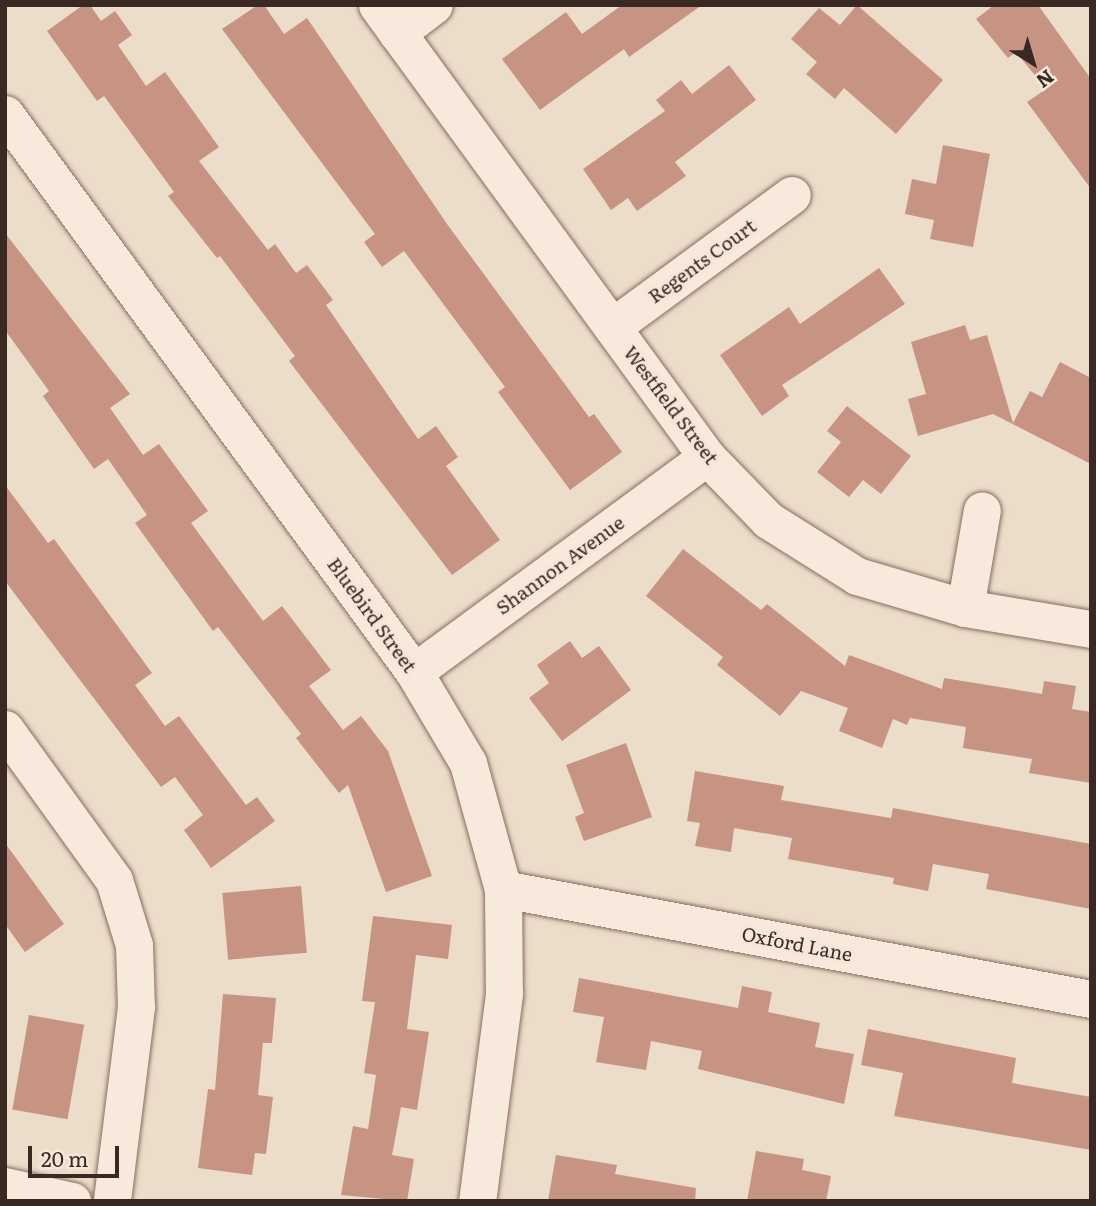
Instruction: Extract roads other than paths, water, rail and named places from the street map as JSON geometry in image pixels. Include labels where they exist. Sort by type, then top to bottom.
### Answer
[{"type":"street","points":[[387,19],[434,5]]},
{"type":"street","name":"Westfield Street","points":[[387,19],[707,457],[768,520],[857,576],[965,608],[1091,629]]},
{"type":"street","name":"Bluebird Street","points":[[5,114],[414,672],[468,763],[503,890],[504,994],[477,1201]]},
{"type":"street","name":"Regents Court","points":[[612,327],[792,195]]},
{"type":"street","name":"Shannon Avenue","points":[[414,672],[707,457]]},
{"type":"street","points":[[965,608],[982,510]]},
{"type":"street","points":[[5,729],[114,880],[134,945],[136,1007],[112,1201]]},
{"type":"street","name":"Oxford Lane","points":[[503,890],[1091,999]]},
{"type":"street","points":[[5,1186],[72,1201]]}]
